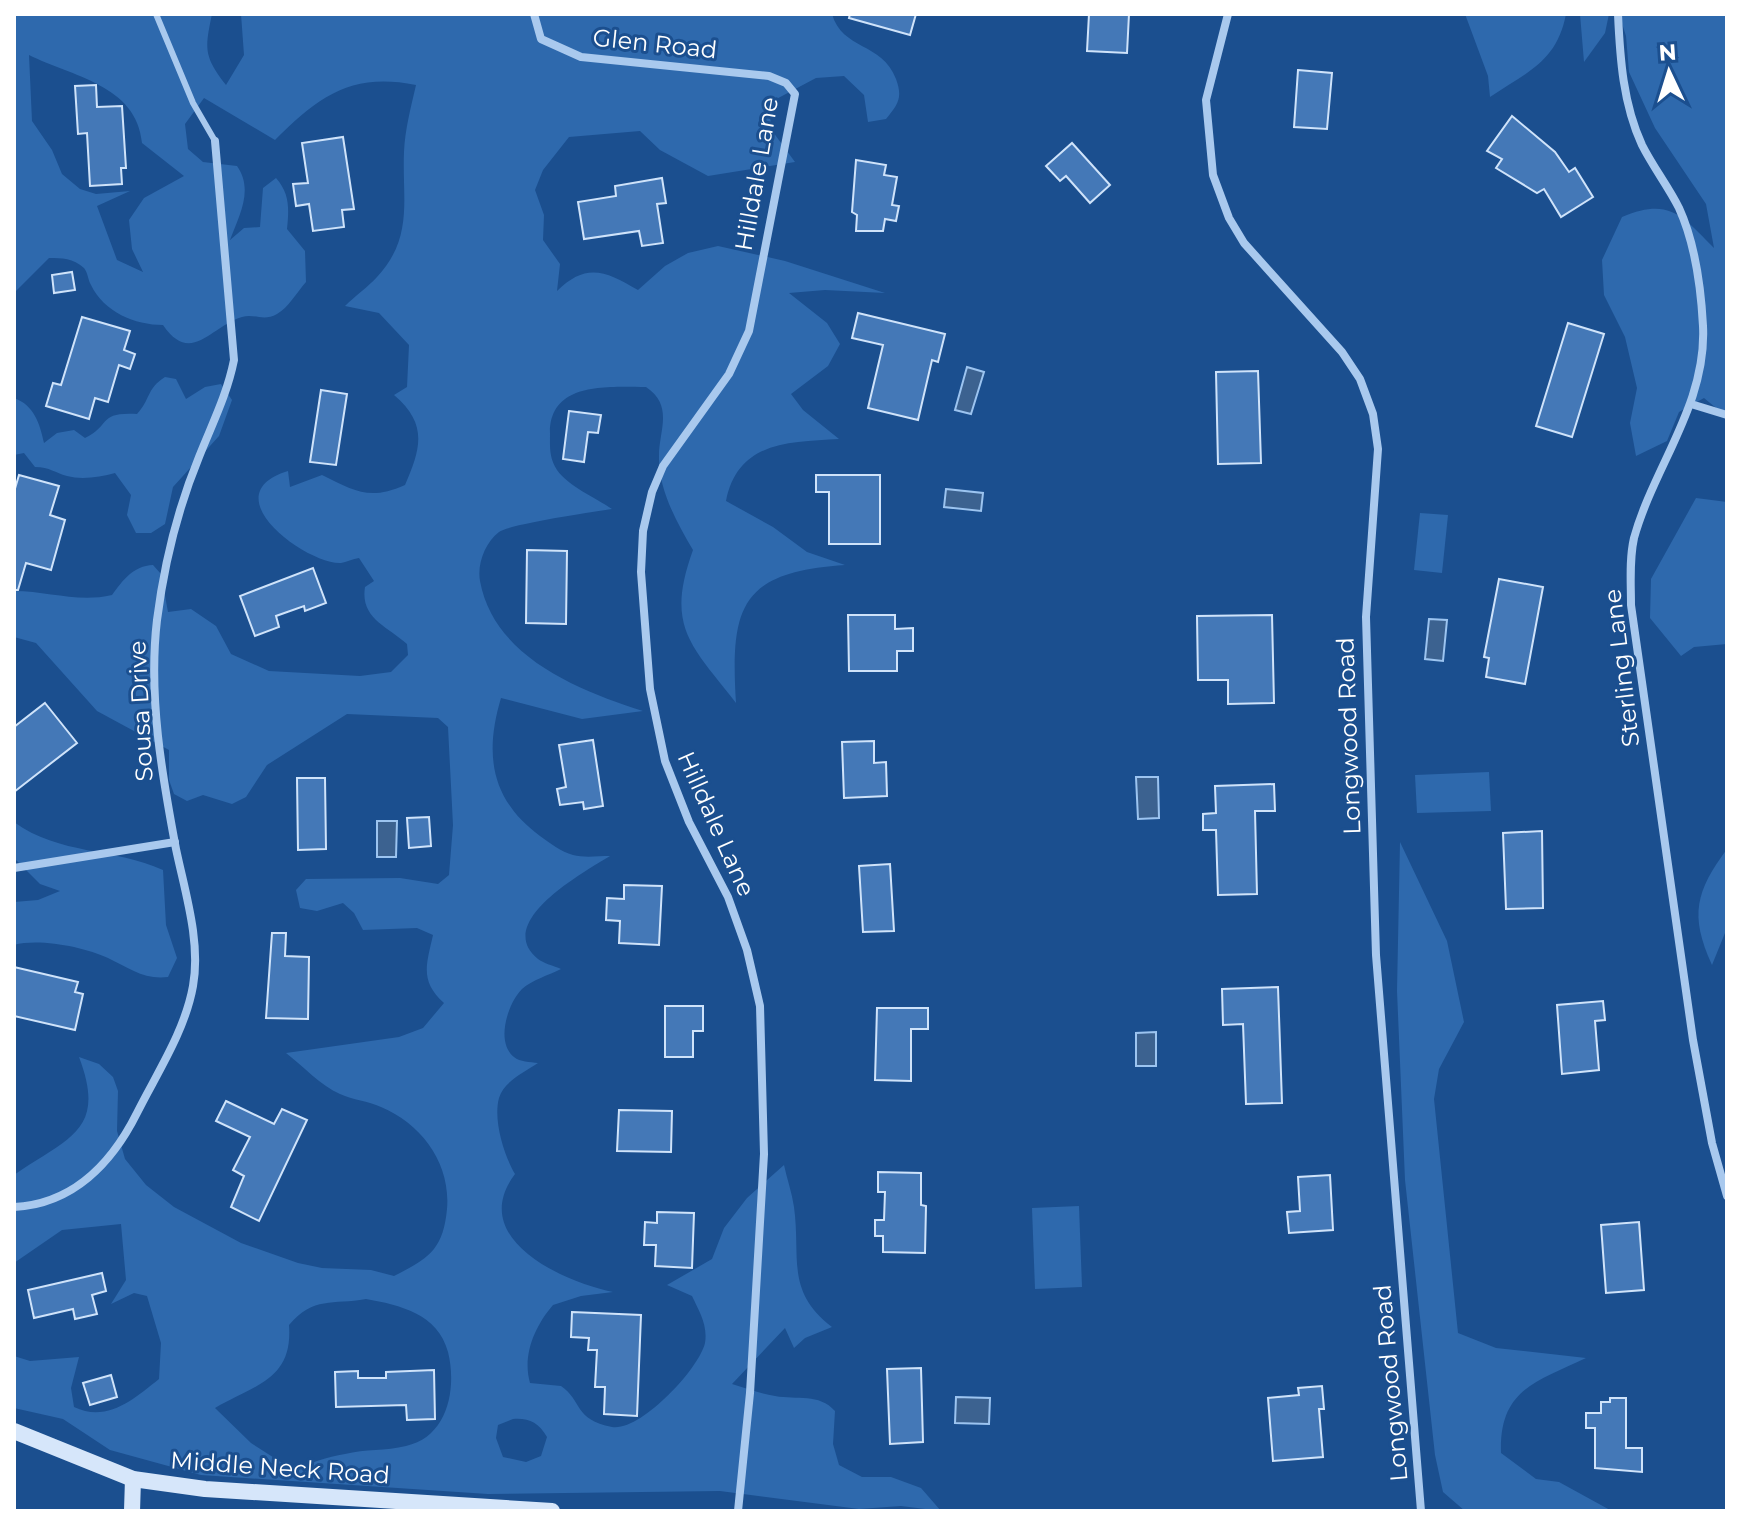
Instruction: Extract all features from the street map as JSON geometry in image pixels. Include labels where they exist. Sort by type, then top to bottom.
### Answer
[{"type":"main road","name":"Middle Neck Road","points":[[14,1431],[133,1479],[205,1489],[552,1511]]},
{"type":"main road","points":[[132,1511],[133,1479]]},
{"type":"street","name":"Glen Road","points":[[534,14],[541,39],[581,57],[769,76],[791,87]]},
{"type":"street","name":"Longwood Road","points":[[1228,14],[1206,100],[1213,175],[1229,218],[1244,243],[1342,352],[1360,379],[1373,414],[1378,449],[1366,617],[1376,955],[1421,1511]]},
{"type":"street","name":"Sterling Lane","points":[[1618,14],[1622,74],[1628,105],[1642,144],[1685,223],[1696,269],[1703,327],[1701,369],[1691,404],[1652,488],[1633,543],[1631,605],[1693,1040],[1712,1143],[1727,1196]]},
{"type":"street","name":"Hilldale Lane","points":[[738,1511],[750,1393],[764,1154],[760,1006],[747,950],[728,897],[689,822],[665,761],[651,692],[641,572],[643,531],[663,466],[729,374],[749,331],[795,99],[791,87]]},
{"type":"street","name":"Sousa Drive","points":[[14,1207],[57,1197],[101,1169],[124,1139],[189,1004],[195,966],[158,733],[157,622],[180,510],[229,386],[234,360],[215,141]]},
{"type":"street","points":[[1691,404],[1727,415]]},
{"type":"street","points":[[14,868],[175,842]]},
{"type":"lane","points":[[156,14],[193,103],[215,141]]},
{"type":"shaded area","points":[[14,14],[212,14],[208,51],[213,66],[226,85],[244,55],[241,14],[832,14],[844,34],[882,58],[890,67],[899,96],[886,119],[868,122],[864,95],[844,76],[816,78],[767,104],[773,132],[795,162],[708,176],[660,150],[640,131],[569,137],[543,170],[535,190],[544,215],[543,240],[560,264],[557,291],[577,276],[596,272],[638,290],[665,266],[688,253],[718,246],[785,261],[885,293],[825,290],[789,293],[827,323],[840,344],[828,366],[791,394],[803,410],[839,439],[784,444],[754,456],[742,466],[732,481],[726,501],[773,527],[807,552],[845,565],[783,576],[763,586],[749,600],[740,619],[736,642],[736,703],[695,649],[682,617],[685,576],[693,550],[665,493],[659,456],[662,410],[655,394],[646,387],[584,391],[559,404],[552,417],[550,448],[557,470],[575,486],[612,509],[506,529],[499,532],[486,548],[479,574],[488,608],[502,630],[521,650],[567,681],[643,711],[582,719],[501,698],[493,739],[493,757],[502,792],[511,807],[540,836],[564,852],[582,856],[610,856],[548,899],[534,914],[526,929],[527,945],[538,959],[561,969],[526,986],[512,1003],[504,1033],[508,1050],[519,1060],[538,1063],[505,1087],[499,1098],[497,1116],[507,1157],[515,1174],[503,1197],[503,1218],[511,1237],[546,1267],[613,1292],[581,1296],[553,1305],[532,1341],[528,1362],[530,1383],[561,1386],[591,1420],[612,1427],[638,1420],[667,1397],[692,1368],[706,1336],[692,1296],[667,1285],[712,1259],[724,1228],[747,1198],[784,1165],[794,1207],[801,1287],[817,1314],[832,1327],[805,1338],[794,1348],[785,1328],[732,1384],[770,1395],[815,1399],[829,1405],[835,1411],[833,1444],[839,1465],[862,1477],[891,1477],[921,1488],[941,1511],[901,1506],[859,1509],[720,1491],[488,1494],[201,1475],[110,1450],[63,1419],[14,1408],[14,1356],[30,1361],[79,1357],[71,1388],[74,1407],[86,1411],[98,1412],[120,1406],[159,1379],[161,1343],[147,1296],[134,1293],[111,1304],[126,1280],[121,1224],[62,1230],[14,1263],[14,1175],[78,1130],[88,1101],[87,1082],[79,1057],[99,1064],[113,1077],[118,1091],[117,1131],[125,1159],[146,1185],[174,1207],[241,1243],[298,1263],[322,1268],[371,1270],[394,1276],[425,1258],[442,1234],[447,1209],[444,1176],[439,1161],[421,1135],[396,1114],[333,1090],[286,1053],[399,1037],[423,1028],[444,1003],[428,980],[428,956],[433,935],[417,928],[363,930],[354,913],[343,903],[317,911],[300,908],[296,890],[306,879],[400,878],[438,884],[449,875],[453,825],[448,727],[438,718],[347,714],[267,765],[246,797],[232,804],[203,795],[187,801],[174,794],[169,780],[169,750],[97,711],[36,643],[14,637],[14,591],[87,598],[112,595],[134,571],[153,565],[161,574],[168,612],[191,609],[216,626],[231,654],[269,671],[360,676],[391,672],[408,655],[407,644],[371,614],[365,587],[374,581],[359,558],[341,563],[326,561],[308,553],[273,527],[262,511],[259,496],[267,482],[288,471],[290,487],[322,475],[353,489],[372,493],[405,485],[411,472],[418,448],[417,426],[394,395],[407,387],[409,345],[379,313],[345,306],[377,277],[397,247],[404,217],[404,152],[416,85],[373,82],[338,91],[307,111],[275,140],[204,98],[185,124],[188,149],[203,162],[237,166],[242,175],[245,194],[230,240],[244,228],[260,227],[263,188],[276,178],[284,190],[288,208],[287,229],[305,251],[306,282],[277,314],[242,317],[201,340],[183,342],[173,337],[163,325],[142,323],[112,310],[97,294],[84,268],[72,260],[58,258],[49,258],[14,293]],"holes":[[[29,55],[82,77],[115,95],[137,123],[142,143],[184,176],[144,198],[129,220],[132,249],[143,272],[117,260],[97,206],[130,191],[96,194],[80,189],[62,174],[52,150],[32,121]],[[366,1299],[404,1308],[427,1320],[443,1339],[448,1352],[450,1395],[440,1422],[432,1433],[420,1441],[398,1448],[338,1455],[293,1470],[251,1443],[215,1408],[269,1378],[285,1358],[289,1325],[307,1310],[324,1303]],[[513,1419],[537,1424],[547,1437],[541,1456],[526,1462],[503,1457],[496,1438],[498,1425]]]},
{"type":"shaded area","points":[[1465,14],[1566,14],[1556,44],[1548,55],[1490,97],[1488,76]]},
{"type":"shaded area","points":[[1580,14],[1609,14],[1605,33],[1584,62]]},
{"type":"shaded area","points":[[1619,14],[1727,14],[1727,417],[1704,398],[1679,412],[1667,441],[1636,456],[1630,423],[1637,388],[1625,337],[1604,295],[1602,260],[1622,217],[1652,209],[1674,213],[1714,248],[1706,204],[1655,128],[1629,72],[1626,36]]},
{"type":"shaded area","points":[[967,367],[984,372],[971,414],[955,410]]},
{"type":"shaded area","points":[[165,377],[176,379],[186,399],[205,387],[221,384],[232,400],[219,436],[173,487],[165,524],[151,533],[136,533],[127,515],[131,495],[115,473],[91,478],[73,477],[35,467],[24,453],[14,455],[14,398],[31,410],[44,443],[57,433],[74,430],[85,438],[110,417],[137,414],[151,390]]},
{"type":"shaded area","points":[[946,489],[983,493],[981,511],[944,507]]},
{"type":"shaded area","points":[[1696,498],[1727,502],[1727,644],[1694,647],[1681,656],[1650,618],[1651,579]]},
{"type":"shaded area","points":[[1420,513],[1448,515],[1442,573],[1414,570]]},
{"type":"shaded area","points":[[1429,619],[1447,620],[1443,661],[1425,659]]},
{"type":"shaded area","points":[[1489,772],[1491,811],[1417,813],[1415,775]]},
{"type":"shaded area","points":[[1136,777],[1158,777],[1159,818],[1138,819]]},
{"type":"shaded area","points":[[377,821],[397,821],[396,857],[377,857]]},
{"type":"shaded area","points":[[14,822],[31,833],[68,846],[126,858],[163,870],[166,925],[177,958],[168,977],[144,975],[98,954],[74,947],[48,943],[14,945],[14,902],[38,900],[60,891],[40,884],[14,858]]},
{"type":"shaded area","points":[[1400,842],[1447,941],[1464,1022],[1439,1069],[1434,1099],[1458,1333],[1496,1348],[1586,1358],[1537,1382],[1514,1401],[1506,1415],[1501,1453],[1536,1479],[1559,1482],[1610,1510],[1465,1511],[1443,1492],[1435,1455],[1405,1180],[1397,991]]},
{"type":"shaded area","points":[[1727,849],[1727,928],[1712,965],[1700,932],[1699,904],[1708,878]]},
{"type":"shaded area","points":[[1156,1032],[1156,1066],[1136,1066],[1136,1033]]},
{"type":"shaded area","points":[[1079,1206],[1082,1287],[1035,1289],[1032,1208]]},
{"type":"shaded area","points":[[956,1397],[990,1398],[989,1424],[955,1423]]},
{"type":"building","points":[[850,14],[916,14],[910,35],[849,18]]},
{"type":"building","points":[[1089,14],[1129,14],[1127,53],[1087,51]]},
{"type":"building","points":[[1298,70],[1332,73],[1327,129],[1294,127]]},
{"type":"building","points":[[96,85],[97,107],[122,106],[126,168],[121,168],[122,184],[90,186],[87,133],[78,134],[75,86]]},
{"type":"building","points":[[1512,116],[1555,152],[1569,172],[1575,168],[1593,197],[1561,217],[1544,189],[1537,193],[1496,168],[1502,159],[1487,151]]},
{"type":"building","points":[[343,137],[354,209],[342,210],[344,227],[313,231],[309,204],[296,206],[293,184],[308,183],[302,143]]},
{"type":"building","points":[[1072,143],[1110,185],[1090,203],[1066,176],[1060,181],[1046,166]]},
{"type":"building","points":[[856,160],[886,165],[884,175],[897,177],[892,205],[899,206],[896,221],[885,219],[883,231],[856,231],[857,215],[852,212]]},
{"type":"building","points":[[662,178],[666,203],[657,204],[663,243],[642,246],[639,231],[584,239],[578,202],[616,196],[615,186]]},
{"type":"building","points":[[72,272],[75,290],[54,293],[52,275]]},
{"type":"building","points":[[858,313],[945,334],[938,362],[932,360],[918,420],[868,408],[883,345],[852,338]]},
{"type":"building","points":[[82,317],[130,331],[124,350],[135,354],[130,369],[119,365],[108,402],[95,398],[89,419],[46,406],[53,383],[61,385]]},
{"type":"building","points":[[1568,323],[1604,334],[1572,437],[1536,426]]},
{"type":"building","points":[[1258,371],[1261,463],[1218,464],[1216,372]]},
{"type":"building","points":[[321,390],[347,394],[336,465],[310,462]]},
{"type":"building","points":[[569,411],[601,415],[598,433],[588,432],[584,462],[563,459]]},
{"type":"building","points":[[19,475],[59,486],[50,515],[65,520],[51,570],[26,563],[18,590],[14,590],[14,492]]},
{"type":"building","points":[[816,475],[880,475],[880,544],[829,544],[829,492],[816,492]]},
{"type":"building","points":[[527,550],[567,551],[566,624],[526,623]]},
{"type":"building","points":[[313,568],[326,603],[305,611],[304,606],[276,616],[279,627],[255,636],[240,596]]},
{"type":"building","points":[[1499,579],[1543,587],[1525,684],[1486,677],[1489,658],[1484,657]]},
{"type":"building","points":[[848,615],[895,615],[895,629],[913,628],[913,651],[897,651],[897,671],[849,671]]},
{"type":"building","points":[[1272,615],[1274,703],[1228,704],[1228,680],[1198,680],[1197,616]]},
{"type":"building","points":[[45,703],[77,743],[14,792],[14,727]]},
{"type":"building","points":[[593,740],[603,806],[584,809],[583,802],[560,805],[557,789],[566,787],[559,745]]},
{"type":"building","points":[[874,741],[874,763],[886,762],[887,796],[844,798],[842,742]]},
{"type":"building","points":[[297,778],[325,778],[326,849],[298,850]]},
{"type":"building","points":[[1274,784],[1275,811],[1255,811],[1257,894],[1218,895],[1216,830],[1203,830],[1203,814],[1216,813],[1215,786]]},
{"type":"building","points":[[429,817],[431,846],[409,848],[407,818]]},
{"type":"building","points":[[1542,831],[1543,908],[1506,909],[1503,833]]},
{"type":"building","points":[[890,864],[894,931],[863,932],[859,866]]},
{"type":"building","points":[[624,885],[662,886],[659,945],[619,943],[620,921],[606,920],[607,898],[624,899]]},
{"type":"building","points":[[272,933],[286,933],[285,956],[309,957],[308,1019],[266,1018]]},
{"type":"building","points":[[14,967],[78,982],[75,992],[83,994],[75,1030],[14,1016]]},
{"type":"building","points":[[1278,987],[1282,1103],[1246,1104],[1243,1024],[1223,1025],[1222,989]]},
{"type":"building","points":[[1603,1001],[1605,1020],[1595,1021],[1599,1070],[1562,1074],[1557,1005]]},
{"type":"building","points":[[665,1006],[703,1006],[703,1031],[693,1031],[693,1057],[665,1057]]},
{"type":"building","points":[[877,1008],[928,1008],[928,1029],[911,1029],[911,1081],[875,1080]]},
{"type":"building","points":[[226,1101],[274,1124],[282,1109],[307,1120],[259,1221],[231,1207],[244,1176],[233,1170],[250,1137],[216,1121]]},
{"type":"building","points":[[619,1110],[672,1111],[671,1152],[617,1151]]},
{"type":"building","points":[[878,1172],[921,1173],[921,1205],[926,1206],[925,1253],[883,1252],[883,1236],[875,1236],[875,1220],[884,1220],[885,1192],[878,1192]]},
{"type":"building","points":[[1330,1175],[1333,1230],[1289,1233],[1287,1212],[1300,1211],[1298,1177]]},
{"type":"building","points":[[657,1212],[694,1213],[692,1268],[655,1266],[656,1245],[644,1245],[645,1222],[657,1223]]},
{"type":"building","points":[[1639,1222],[1644,1290],[1606,1293],[1601,1225]]},
{"type":"building","points":[[102,1273],[106,1291],[92,1295],[97,1314],[75,1319],[73,1309],[34,1318],[28,1290]]},
{"type":"building","points":[[572,1312],[641,1315],[637,1416],[604,1414],[605,1387],[595,1387],[597,1350],[588,1350],[589,1338],[571,1337]]},
{"type":"building","points":[[921,1368],[923,1442],[890,1444],[887,1369]]},
{"type":"building","points":[[434,1370],[435,1419],[407,1420],[406,1405],[336,1407],[335,1372],[358,1371],[358,1378],[386,1378],[386,1372]]},
{"type":"building","points":[[111,1375],[117,1397],[90,1405],[83,1383]]},
{"type":"building","points":[[1322,1386],[1324,1409],[1319,1409],[1323,1457],[1273,1461],[1268,1398],[1299,1395],[1298,1388]]},
{"type":"building","points":[[1610,1398],[1626,1398],[1626,1448],[1642,1448],[1642,1472],[1595,1468],[1595,1428],[1586,1428],[1586,1413],[1601,1413],[1601,1402],[1610,1402]]}]
